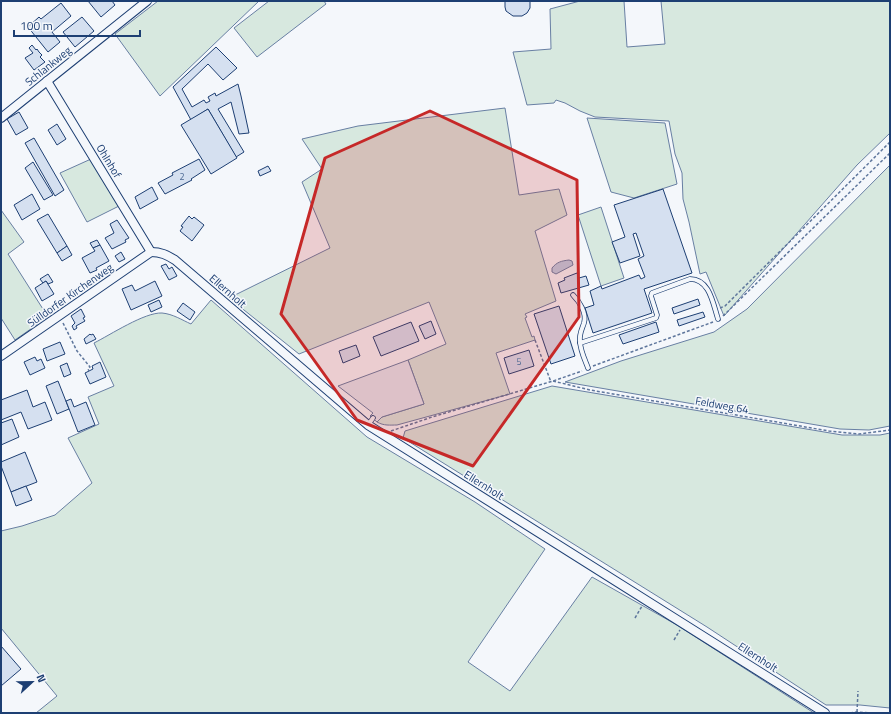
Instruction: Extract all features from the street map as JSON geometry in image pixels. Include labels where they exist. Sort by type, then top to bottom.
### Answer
[{"type":"street","name":"Schlankweg","points":[[1,118],[146,1]]},
{"type":"street","name":"Ohlnhof","points":[[47,81],[151,252]]},
{"type":"street","name":"Sülldorfer Kirchenweg","points":[[1,356],[151,252]]},
{"type":"street","name":"Ellernholt","points":[[151,252],[166,254],[175,260],[370,422],[825,713]]},
{"type":"lane","points":[[580,343],[656,318],[657,315],[651,296],[652,293],[690,279],[696,279],[702,282],[708,288],[718,319]]},
{"type":"lane","points":[[573,295],[580,302],[584,317],[580,343],[588,368]]},
{"type":"path","points":[[715,311],[725,306],[890,142]]},
{"type":"path","points":[[60,316],[77,351],[90,367],[88,369],[89,371]]},
{"type":"path","name":"Feldweg 64","points":[[535,340],[552,381],[590,390],[828,431],[859,434],[890,430]]},
{"type":"path","points":[[635,618],[646,599]]},
{"type":"path","points":[[674,640],[684,623]]},
{"type":"path","points":[[857,712],[858,691]]},
{"type":"path","points":[[850,713],[872,713]]},
{"type":"highlighted area","points":[[430,111],[577,180],[579,317],[473,466],[357,420],[281,314],[325,158]]},
{"type":"shaded area","points":[[158,1],[259,1],[160,96],[115,34]]},
{"type":"shaded area","points":[[269,1],[324,1],[326,4],[257,57],[234,28]]},
{"type":"shaded area","points":[[580,1],[624,1],[627,47],[665,44],[661,1],[890,1],[890,133],[857,165],[724,316],[706,272],[700,274],[683,199],[682,173],[675,154],[669,121],[595,117],[556,100],[554,103],[527,105],[513,52],[551,49],[550,9]]},
{"type":"shaded area","points":[[505,108],[519,195],[559,189],[567,215],[535,231],[556,301],[525,314],[532,337],[534,336],[535,340],[496,353],[510,394],[397,425],[387,425],[377,422],[382,417],[424,404],[408,360],[446,344],[429,302],[299,354],[229,298],[330,248],[302,182],[322,169],[302,139],[358,126]]},
{"type":"shaded area","points":[[587,118],[665,123],[677,184],[634,198],[611,192]]},
{"type":"shaded area","points":[[91,159],[119,206],[87,222],[60,173]]},
{"type":"shaded area","points":[[890,165],[890,426],[869,430],[840,429],[565,382],[621,361],[714,332],[747,309]]},
{"type":"shaded area","points":[[601,207],[624,278],[601,286],[578,215]]},
{"type":"shaded area","points":[[1,210],[24,242],[8,254],[48,317],[15,340],[1,318]]},
{"type":"shaded area","points":[[211,300],[367,437],[475,502],[545,549],[468,662],[510,691],[592,577],[677,625],[814,713],[36,713],[57,696],[1,628],[1,531],[55,515],[92,483],[68,438],[99,424],[88,397],[114,386],[94,343],[137,320],[155,314],[162,313],[170,315],[191,324]]},
{"type":"shaded area","points":[[408,360],[424,404],[382,417],[377,422],[370,416],[373,413],[338,386]]},
{"type":"shaded area","points":[[552,386],[842,435],[880,435],[890,433],[890,708],[860,705],[826,705],[707,627],[403,438],[405,431]]},
{"type":"water","points":[[561,261],[572,261],[573,265],[556,274],[552,272],[552,268],[556,264]]},
{"type":"building","points":[[88,1],[112,1],[115,5],[101,17]]},
{"type":"building","points":[[505,1],[530,1],[530,8],[527,13],[522,16],[513,16],[506,11]]},
{"type":"building","points":[[61,3],[71,16],[52,32],[60,42],[48,52],[28,27],[39,17],[41,19]]},
{"type":"building","points":[[82,17],[94,31],[75,47],[63,32]]},
{"type":"building","points":[[32,45],[42,55],[40,57],[45,62],[34,70],[25,58],[33,53],[29,48]]},
{"type":"building","points":[[216,47],[237,68],[223,80],[208,64],[182,89],[192,107],[204,100],[206,103],[210,101],[208,97],[215,93],[216,96],[238,84],[249,133],[239,134],[231,102],[218,109],[244,152],[236,157],[208,109],[191,120],[173,87]]},
{"type":"building","points":[[208,109],[237,158],[211,174],[181,125]]},
{"type":"building","points":[[19,112],[28,128],[16,135],[7,119]]},
{"type":"building","points":[[57,124],[66,139],[57,145],[48,130]]},
{"type":"building","points":[[34,138],[64,190],[55,196],[25,143]]},
{"type":"building","points":[[199,159],[205,170],[191,179],[192,180],[165,194],[158,183],[173,175],[172,173]]},
{"type":"building","points":[[33,162],[53,195],[44,200],[25,168]]},
{"type":"building","points":[[268,166],[271,171],[260,176],[258,171]]},
{"type":"building","points":[[152,187],[158,199],[140,209],[135,197]]},
{"type":"building","points":[[663,189],[692,273],[644,289],[652,313],[593,333],[585,308],[594,305],[590,291],[601,286],[602,289],[639,275],[641,279],[645,277],[638,259],[644,256],[636,233],[633,234],[640,256],[620,263],[612,242],[625,237],[614,205]]},
{"type":"building","points":[[32,194],[40,209],[22,220],[14,205]]},
{"type":"building","points":[[48,214],[67,246],[57,253],[37,220]]},
{"type":"building","points":[[189,216],[192,219],[194,217],[204,225],[192,241],[180,231],[183,227],[181,226]]},
{"type":"building","points":[[117,220],[129,238],[125,240],[126,242],[112,249],[105,238],[114,233],[110,224]]},
{"type":"building","points":[[97,240],[100,245],[93,248],[90,243]]},
{"type":"building","points":[[100,245],[109,261],[96,268],[97,270],[90,273],[82,258],[95,251],[93,248]]},
{"type":"building","points":[[67,246],[72,255],[62,261],[57,253]]},
{"type":"building","points":[[121,252],[125,259],[119,262],[115,256]]},
{"type":"building","points":[[166,264],[169,269],[172,267],[177,276],[169,280],[161,266]]},
{"type":"building","points":[[577,273],[579,278],[586,276],[589,285],[561,293],[558,283],[565,280],[564,278]]},
{"type":"building","points":[[48,274],[53,282],[48,284],[46,281],[43,283],[40,279]]},
{"type":"building","points":[[46,281],[54,294],[42,301],[35,288]]},
{"type":"building","points":[[155,281],[162,296],[131,310],[122,289],[132,285],[135,291]]},
{"type":"building","points":[[698,299],[700,305],[674,314],[672,308]]},
{"type":"building","points":[[159,300],[162,307],[151,312],[148,305]]},
{"type":"building","points":[[183,303],[195,312],[190,320],[177,311]]},
{"type":"building","points":[[559,306],[575,356],[551,364],[534,314]]},
{"type":"building","points":[[81,309],[85,317],[83,318],[85,321],[76,326],[77,328],[74,330],[72,326],[75,323],[71,316]]},
{"type":"building","points":[[703,312],[705,317],[679,326],[677,320]]},
{"type":"building","points":[[431,321],[436,334],[425,339],[419,326]]},
{"type":"building","points":[[411,322],[419,341],[381,356],[373,337]]},
{"type":"building","points":[[656,322],[659,332],[623,344],[619,335]]},
{"type":"building","points":[[90,334],[93,334],[96,339],[86,344],[84,339]]},
{"type":"building","points":[[60,342],[65,354],[47,361],[43,349]]},
{"type":"building","points":[[356,345],[360,356],[343,363],[339,351]]},
{"type":"building","points":[[529,350],[534,366],[509,374],[504,358]]},
{"type":"building","points":[[35,357],[37,361],[41,359],[45,368],[30,375],[24,362]]},
{"type":"building","points":[[100,362],[106,377],[90,384],[85,373],[93,369],[92,366]]},
{"type":"building","points":[[67,363],[71,374],[64,377],[60,366]]},
{"type":"building","points":[[58,381],[69,409],[57,414],[46,386]]},
{"type":"building","points":[[27,390],[33,407],[45,402],[52,420],[28,429],[21,412],[1,420],[1,400]]},
{"type":"building","points":[[71,399],[74,407],[86,402],[95,425],[78,432],[66,401]]},
{"type":"building","points":[[12,419],[19,437],[1,445],[1,423]]},
{"type":"building","points":[[25,452],[37,482],[11,492],[1,466],[1,462]]},
{"type":"building","points":[[26,486],[32,500],[16,506],[11,492]]},
{"type":"building","points":[[1,646],[21,669],[1,686]]}]
